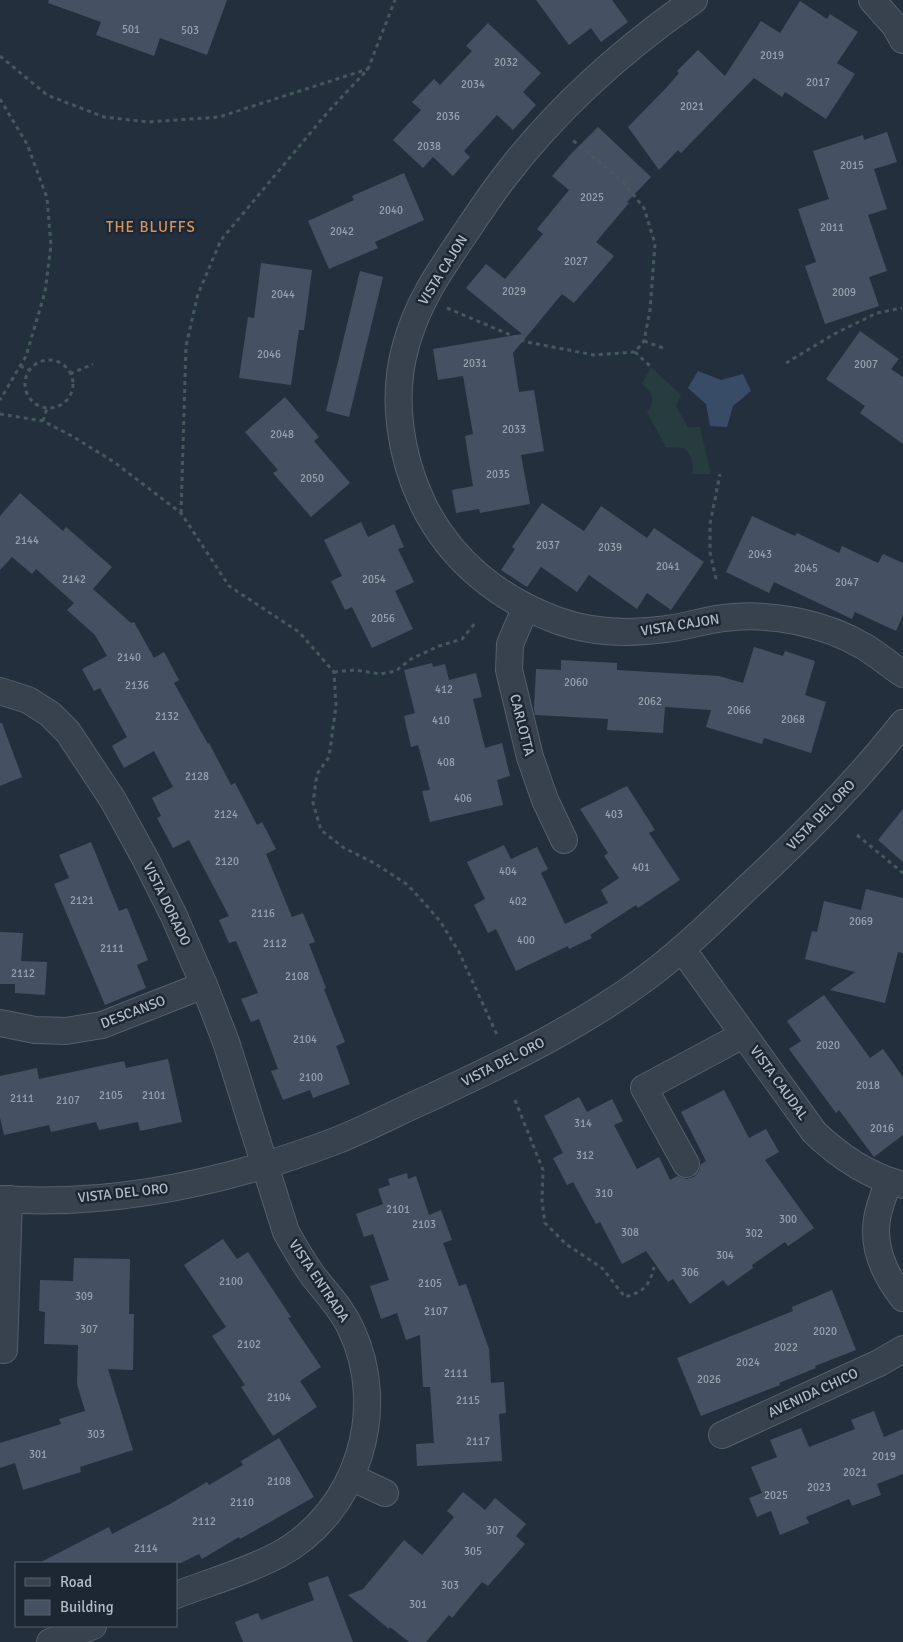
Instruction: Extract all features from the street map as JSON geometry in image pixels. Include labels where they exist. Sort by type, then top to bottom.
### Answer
[{"type":"street","name":"VISTA CAJON","points":[[694,0],[624,52],[585,88],[530,145],[432,281],[416,313],[405,347],[400,382],[399,418],[405,453],[415,487],[431,520],[452,548],[476,574],[505,596],[559,621],[594,630],[630,632],[666,629],[725,618],[762,617],[798,621],[832,632],[862,646],[903,674]]},
{"type":"street","points":[[872,0],[895,26],[903,40]]},
{"type":"street","name":"CARLOTTA","points":[[526,607],[510,644],[509,670],[530,757],[545,800],[564,840]]},
{"type":"street","name":"VISTA DORADO","points":[[0,691],[28,700],[50,714],[68,732],[113,800],[174,916],[204,985],[226,1042],[265,1166]]},
{"type":"street","name":"VISTA DEL ORO","points":[[4,1199],[96,1198],[138,1193],[181,1186],[265,1166],[340,1139],[510,1061],[593,1015],[641,982],[682,949],[839,798],[903,723]]},
{"type":"street","name":"VISTA CAUDAL","points":[[682,949],[814,1132],[834,1151],[864,1171],[896,1183]]},
{"type":"street","name":"DESCANSO","points":[[0,1023],[36,1030],[66,1031],[102,1025],[204,985]]},
{"type":"street","points":[[686,1164],[644,1088],[743,1034]]},
{"type":"street","name":"VISTA ENTRADA","points":[[178,1594],[280,1554],[309,1533],[333,1508],[351,1477],[361,1452],[368,1416],[368,1389],[361,1354],[351,1328],[338,1305],[314,1277],[294,1248],[286,1232],[265,1166]]},
{"type":"street","points":[[896,1183],[877,1218],[876,1240],[881,1262],[891,1282],[903,1298]]},
{"type":"street","points":[[4,1199],[4,1350]]},
{"type":"street","name":"AVENIDA CHICO","points":[[722,1435],[879,1363],[903,1349]]},
{"type":"street","points":[[351,1477],[385,1493]]},
{"type":"street","points":[[50,1642],[90,1627]]},
{"type":"path","points":[[181,514],[186,346],[198,294],[222,240],[327,113],[368,69],[394,1],[400,0]]},
{"type":"path","points":[[0,56],[47,95],[104,117],[148,122],[219,117],[368,69]]},
{"type":"path","points":[[0,99],[27,144],[47,198],[51,245],[45,292],[26,356],[0,400]]},
{"type":"path","points":[[568,136],[622,182],[644,208],[656,244],[650,310],[644,341],[635,352]]},
{"type":"path","points":[[444,307],[527,342],[594,355],[635,352],[652,367]]},
{"type":"path","points":[[786,363],[836,333],[877,313],[902,308]]},
{"type":"path","points":[[644,341],[663,348]]},
{"type":"path","points":[[51,360],[59,362],[66,367],[70,374],[72,389],[70,396],[59,406],[47,408],[37,405],[27,394],[25,378],[35,364],[51,360]]},
{"type":"path","points":[[70,374],[93,364]]},
{"type":"path","points":[[20,366],[29,370]]},
{"type":"path","points":[[43,421],[47,408]]},
{"type":"path","points":[[0,414],[43,421],[114,462],[181,514],[229,586],[299,632],[334,672],[336,706],[329,757],[317,774],[313,803],[320,830],[344,848],[374,863],[408,885],[440,921],[460,952],[498,1037]]},
{"type":"path","points":[[716,579],[710,552],[710,524],[720,474]]},
{"type":"path","points":[[334,672],[355,670],[380,674],[396,671],[411,659],[440,646],[462,639],[476,622]]},
{"type":"path","points":[[857,835],[903,872]]},
{"type":"path","points":[[515,1100],[544,1170],[542,1201],[545,1223],[566,1244],[602,1268],[625,1297],[639,1293],[650,1282],[654,1267]]},
{"type":"green space","points":[[651,367],[681,395],[676,406],[688,427],[700,427],[711,474],[692,474],[692,460],[684,448],[666,447],[647,412],[652,404],[652,397],[651,393],[642,384]]},
{"type":"water","points":[[698,371],[721,380],[743,374],[751,391],[733,406],[727,427],[710,426],[706,404],[688,388]]},
{"type":"building","points":[[49,0],[227,0],[207,55],[160,38],[154,56],[96,35],[101,22],[48,3]]},
{"type":"building","points":[[536,0],[612,0],[628,22],[601,42],[591,28],[569,45]]},
{"type":"building","points":[[800,1],[827,19],[830,14],[858,32],[837,63],[855,74],[826,119],[785,92],[782,97],[754,78],[681,153],[678,150],[659,170],[628,127],[667,87],[679,73],[677,71],[698,50],[725,76],[761,21],[780,33]]},
{"type":"building","points":[[488,23],[541,73],[523,92],[536,105],[513,130],[497,115],[464,151],[470,157],[453,176],[433,157],[423,168],[393,140],[421,110],[412,102],[434,79],[440,85],[472,51],[466,46]]},
{"type":"building","points":[[598,127],[651,177],[627,202],[629,203],[596,242],[614,256],[574,303],[562,294],[513,353],[519,392],[534,390],[544,451],[521,455],[530,504],[480,513],[479,509],[456,513],[452,490],[473,486],[465,436],[473,434],[463,376],[438,380],[433,349],[522,334],[466,288],[486,264],[505,279],[543,234],[537,229],[569,190],[552,176]]},
{"type":"building","points":[[887,132],[897,162],[874,169],[887,209],[868,215],[887,271],[869,277],[879,306],[825,324],[805,266],[816,262],[798,209],[829,199],[813,151],[863,135],[864,140]]},
{"type":"building","points":[[404,173],[424,220],[375,242],[378,248],[329,269],[308,221],[354,200],[352,196]]},
{"type":"building","points":[[261,263],[312,270],[304,330],[299,330],[291,385],[239,378],[248,317],[254,318]]},
{"type":"building","points":[[360,271],[383,277],[349,417],[326,411]]},
{"type":"building","points":[[860,331],[899,359],[891,369],[903,377],[903,444],[860,413],[865,406],[826,379]]},
{"type":"building","points":[[285,397],[319,437],[314,441],[350,483],[311,517],[273,473],[278,470],[245,432]]},
{"type":"building","points":[[20,493],[63,531],[66,527],[112,567],[93,589],[131,623],[134,622],[154,658],[164,652],[179,680],[174,683],[231,785],[235,783],[257,825],[262,822],[276,849],[266,854],[292,917],[303,913],[315,942],[309,944],[345,1042],[336,1046],[350,1084],[313,1098],[310,1090],[283,1100],[271,1071],[278,1069],[259,1019],[251,1022],[241,999],[258,993],[236,941],[229,943],[219,920],[229,916],[189,840],[173,848],[157,818],[161,816],[152,798],[173,787],[154,751],[124,768],[112,746],[127,737],[100,688],[94,691],[82,669],[107,656],[95,635],[67,610],[74,603],[36,569],[32,574],[12,557],[0,570],[0,516]]},
{"type":"building","points":[[542,503],[584,531],[601,506],[647,538],[654,528],[704,562],[671,610],[647,593],[637,609],[589,575],[577,592],[541,567],[527,587],[501,570],[515,549],[512,547]]},
{"type":"building","points":[[752,516],[795,536],[797,533],[839,553],[842,546],[878,563],[883,554],[903,563],[903,615],[896,631],[855,612],[852,619],[774,582],[769,593],[726,572]]},
{"type":"building","points":[[361,522],[368,537],[394,524],[404,547],[398,549],[414,582],[395,591],[413,629],[372,648],[352,607],[345,610],[331,581],[342,576],[324,540]]},
{"type":"building","points":[[754,647],[783,656],[785,651],[815,661],[805,695],[826,702],[811,753],[764,738],[762,744],[706,727],[711,710],[665,707],[663,733],[607,730],[608,719],[535,715],[536,669],[561,670],[561,660],[617,663],[617,670],[719,676],[743,683]]},
{"type":"building","points":[[432,663],[433,667],[445,664],[449,680],[476,673],[482,697],[473,699],[485,748],[502,743],[510,776],[497,780],[503,805],[430,822],[422,791],[430,790],[418,745],[411,747],[404,716],[415,713],[404,670]]},
{"type":"building","points":[[0,723],[2,723],[22,777],[0,786]]},
{"type":"building","points":[[627,786],[655,830],[649,833],[680,880],[638,908],[636,905],[590,935],[592,938],[569,949],[568,946],[516,971],[496,929],[488,933],[474,905],[485,899],[467,862],[504,845],[511,859],[537,847],[548,869],[541,873],[565,924],[608,903],[601,890],[619,878],[604,856],[608,853],[580,809]]},
{"type":"building","points":[[903,809],[903,862],[878,840]]},
{"type":"building","points":[[91,842],[119,911],[127,908],[148,960],[137,965],[146,988],[105,1005],[54,884],[69,878],[59,855]]},
{"type":"building","points":[[866,889],[903,898],[903,953],[898,952],[885,1003],[830,990],[855,972],[805,959],[812,931],[817,932],[824,901],[861,910]]},
{"type":"building","points":[[0,932],[23,933],[21,961],[47,962],[45,995],[15,993],[15,984],[0,984]]},
{"type":"building","points":[[824,995],[870,1058],[883,1049],[903,1077],[903,1135],[874,1157],[839,1110],[836,1113],[789,1049],[801,1041],[787,1021]]},
{"type":"building","points":[[168,1059],[182,1122],[140,1131],[138,1122],[99,1130],[96,1122],[51,1132],[49,1125],[4,1135],[0,1118],[0,1076],[37,1068],[39,1079],[124,1061],[126,1068]]},
{"type":"building","points":[[724,1090],[749,1138],[766,1129],[779,1152],[765,1160],[814,1228],[788,1246],[785,1242],[752,1265],[753,1268],[728,1286],[723,1280],[690,1304],[673,1279],[668,1282],[646,1251],[622,1264],[600,1222],[596,1224],[573,1182],[567,1185],[553,1158],[563,1153],[544,1116],[579,1097],[587,1112],[612,1099],[623,1121],[614,1125],[637,1169],[659,1157],[670,1180],[677,1176],[686,1179],[694,1177],[699,1171],[701,1164],[706,1161],[681,1112]]},
{"type":"building","points":[[407,1173],[408,1179],[416,1176],[429,1215],[441,1210],[452,1240],[443,1243],[459,1286],[466,1284],[489,1349],[491,1383],[504,1382],[506,1413],[499,1414],[502,1461],[417,1466],[416,1444],[434,1443],[430,1387],[423,1387],[420,1335],[406,1340],[397,1313],[381,1319],[370,1286],[389,1280],[373,1234],[364,1237],[356,1214],[383,1204],[378,1189],[390,1185],[388,1179]]},
{"type":"building","points":[[223,1239],[237,1259],[248,1252],[291,1317],[288,1318],[321,1367],[300,1381],[317,1407],[273,1436],[241,1387],[245,1385],[212,1336],[226,1327],[184,1265]]},
{"type":"building","points":[[74,1258],[130,1259],[129,1314],[134,1314],[133,1370],[108,1369],[133,1450],[80,1467],[81,1472],[23,1490],[15,1463],[0,1468],[0,1443],[61,1424],[59,1419],[85,1411],[77,1384],[78,1345],[44,1344],[45,1312],[39,1311],[40,1280],[73,1281]]},
{"type":"building","points":[[832,1290],[856,1350],[815,1366],[816,1368],[779,1383],[780,1385],[701,1416],[677,1358],[793,1311],[792,1307]]},
{"type":"building","points":[[874,1411],[884,1437],[903,1429],[903,1474],[877,1484],[881,1495],[852,1506],[849,1499],[806,1517],[809,1523],[780,1535],[771,1511],[757,1517],[749,1498],[762,1493],[751,1467],[777,1457],[770,1440],[801,1428],[809,1447],[855,1429],[851,1420]]},
{"type":"building","points":[[279,1438],[314,1497],[202,1559],[199,1554],[181,1563],[41,1562],[109,1527],[112,1534],[170,1504],[207,1482],[209,1485],[243,1465],[241,1461]]},
{"type":"building","points":[[463,1492],[485,1510],[495,1498],[526,1524],[516,1536],[525,1544],[488,1586],[482,1582],[452,1618],[449,1615],[426,1642],[409,1642],[390,1627],[389,1629],[348,1595],[363,1589],[404,1540],[422,1555],[454,1517],[447,1511]]},
{"type":"building","points":[[328,1576],[353,1642],[243,1642],[235,1622],[258,1613],[261,1620],[314,1600],[308,1583]]},
{"type":"district","name":"THE BLUFFS","points":[[151,227]]}]
